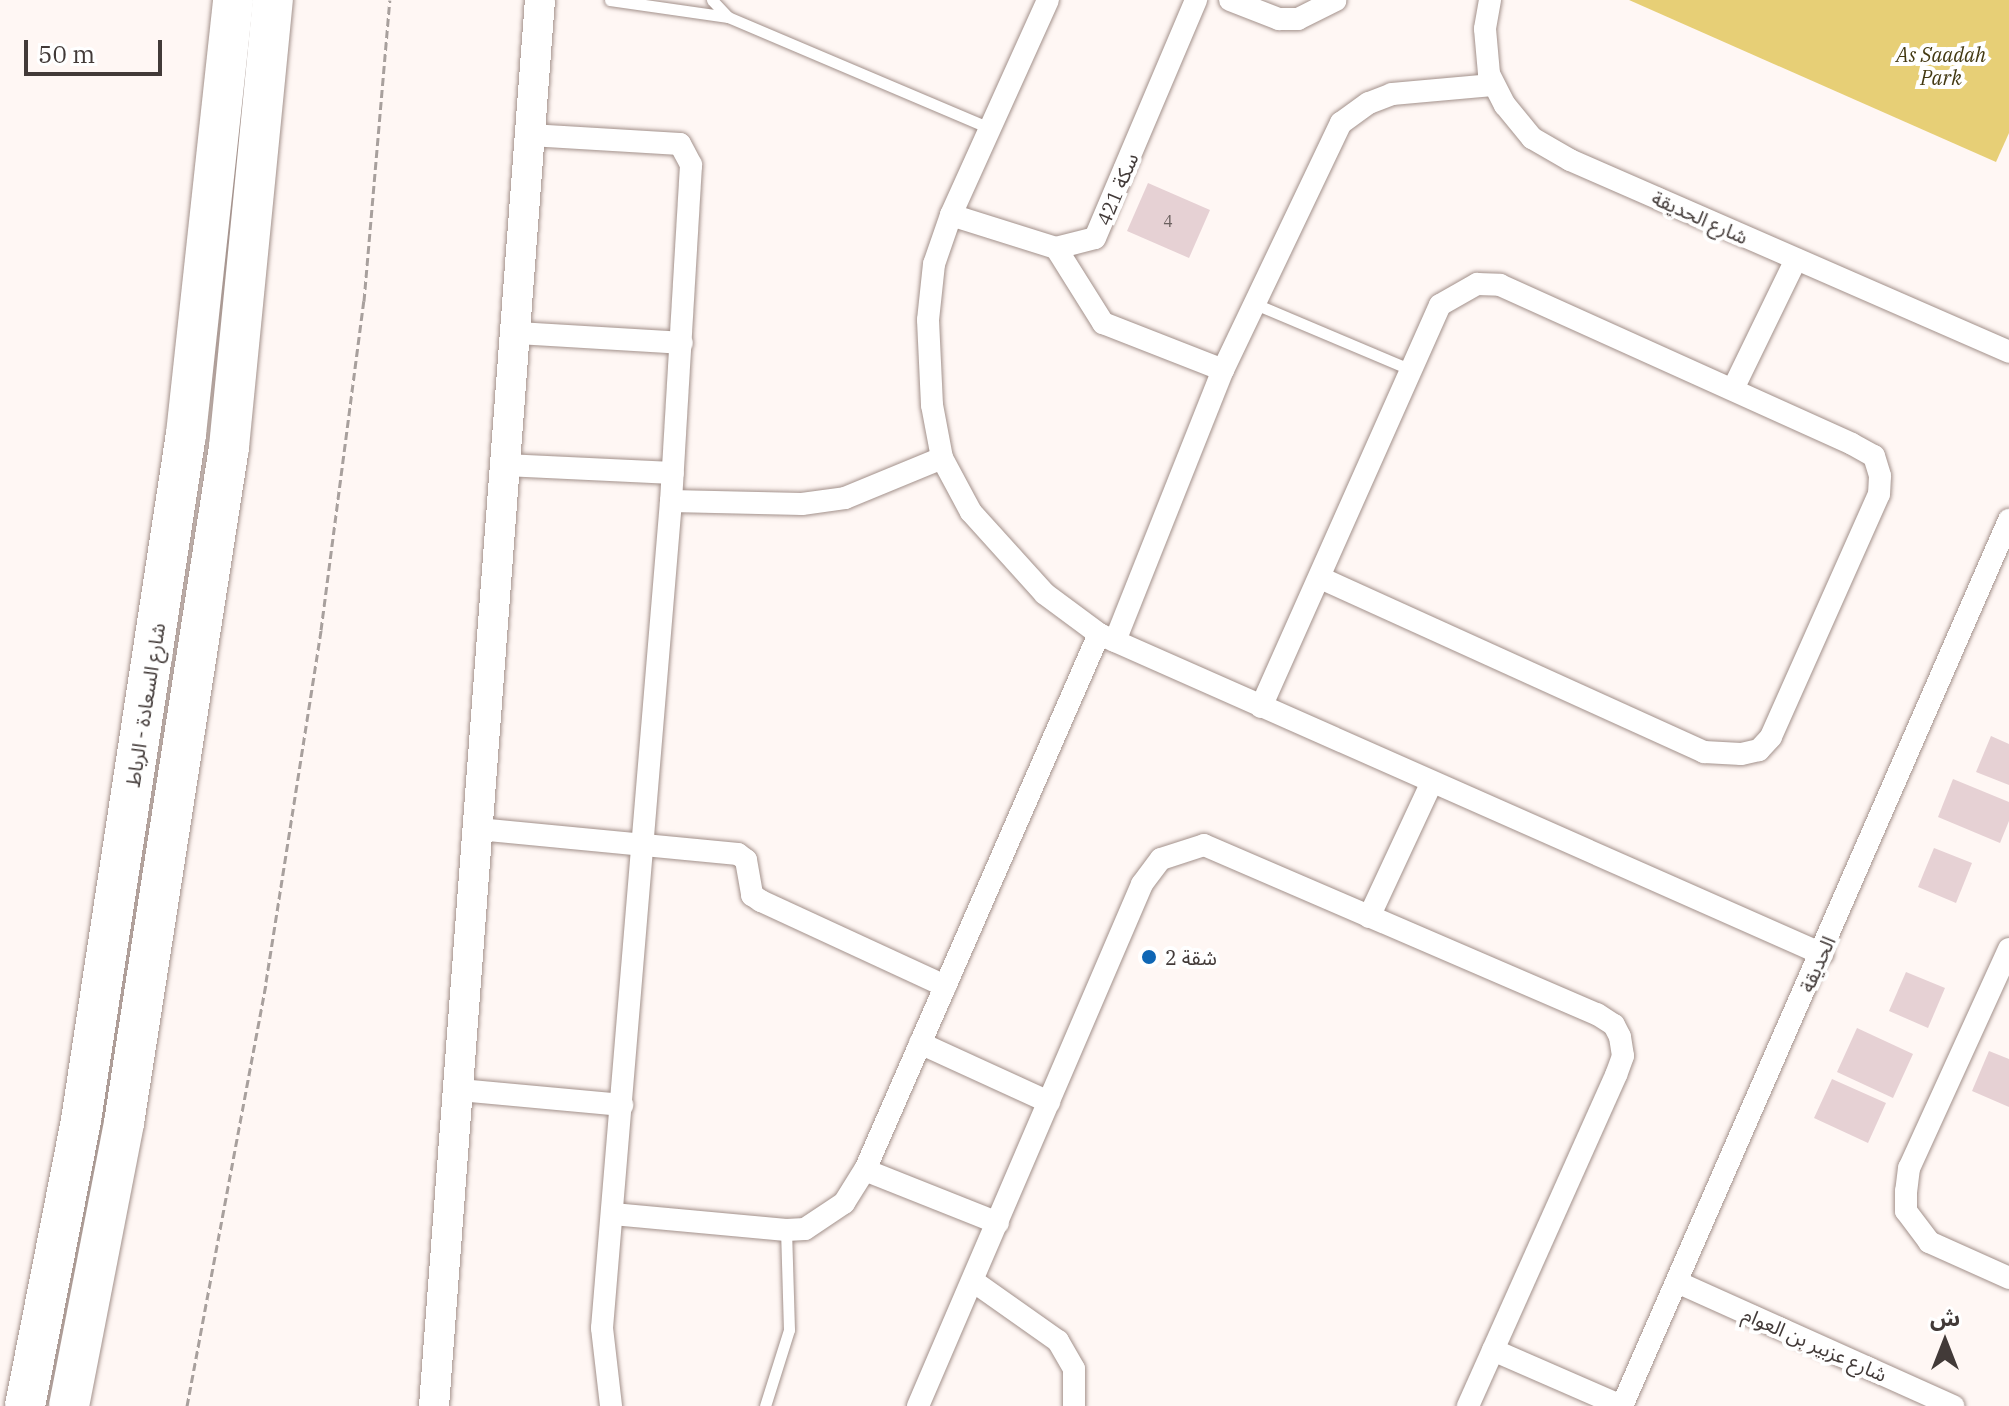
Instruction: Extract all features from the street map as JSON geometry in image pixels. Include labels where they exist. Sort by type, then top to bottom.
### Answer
[{"type":"highway","name":"شارع السعادة - الرباط","points":[[25,1406],[81,1120],[184,450],[233,0]]},
{"type":"highway","points":[[69,1406],[124,1123],[229,447],[273,0]]},
{"type":"street","points":[[434,1406],[540,0]]},
{"type":"street","points":[[1048,0],[951,215],[934,264],[928,320],[932,405],[942,458],[971,512],[1045,594],[1107,638],[1822,954]]},
{"type":"street","name":"سكة 421","points":[[1056,248],[1095,238],[1196,0]]},
{"type":"street","points":[[1230,0],[1279,19],[1298,19],[1336,0]]},
{"type":"street","name":"شارع الحديقة","points":[[1490,0],[1485,47],[1493,85],[1520,126],[1570,160],[2009,352]]},
{"type":"street","points":[[613,1214],[786,1230],[826,1219],[865,1170],[945,986],[1107,638],[1253,303],[1341,123],[1369,103],[1392,94],[1493,85]]},
{"type":"street","points":[[530,135],[680,144],[689,154],[682,343],[671,501],[601,1345],[611,1406]]},
{"type":"street","points":[[951,215],[1056,248],[1103,323],[1223,370]]},
{"type":"street","points":[[1733,389],[1796,259]]},
{"type":"street","points":[[1261,707],[1414,371],[1440,305],[1477,284],[1500,285],[1874,456],[1880,476],[1879,494],[1771,737],[1759,750],[1722,755],[1704,752],[1321,578]]},
{"type":"street","points":[[516,333],[682,343]]},
{"type":"street","points":[[671,501],[802,504],[845,498],[942,458]]},
{"type":"street","points":[[505,465],[673,473]]},
{"type":"street","name":"الحديقة","points":[[1622,1406],[2009,520]]},
{"type":"street","points":[[1369,917],[1432,782]]},
{"type":"street","points":[[478,829],[645,841],[738,854],[746,860],[748,884],[761,901],[945,986]]},
{"type":"street","points":[[918,1406],[1142,884],[1161,859],[1183,848],[1225,850],[1369,917],[1597,1014],[1614,1025],[1620,1037],[1623,1056],[1616,1075],[1468,1406]]},
{"type":"street","points":[[2009,949],[1909,1168],[1906,1191],[1906,1211],[1929,1242],[2009,1278]]},
{"type":"street","points":[[920,1043],[1049,1102]]},
{"type":"street","points":[[460,1090],[622,1105]]},
{"type":"street","points":[[865,1170],[998,1223]]},
{"type":"street","points":[[973,1281],[1058,1341],[1074,1369],[1074,1406]]},
{"type":"street","name":"شارع عزبير بن العوام","points":[[1677,1282],[1953,1406]]},
{"type":"street","points":[[1493,1350],[1622,1406]]},
{"type":"lane","points":[[610,0],[728,17],[990,128]]},
{"type":"lane","points":[[712,0],[728,17]]},
{"type":"lane","points":[[1253,303],[1414,371]]},
{"type":"lane","points":[[765,1406],[789,1330],[786,1230]]},
{"type":"path","points":[[187,1406],[266,982],[321,630],[364,301],[390,0]]},
{"type":"green space","name":"As Saadah Park","points":[[1629,0],[2009,0],[2009,133],[1996,162]]},
{"type":"building","points":[[1148,183],[1210,210],[1189,258],[1127,231]]},
{"type":"building","points":[[1991,736],[2009,744],[2009,785],[1976,772]]},
{"type":"building","points":[[1953,779],[2009,802],[2009,821],[2000,843],[1938,817]]},
{"type":"building","points":[[1934,848],[1972,863],[1956,903],[1918,887]]},
{"type":"building","points":[[1906,972],[1945,988],[1928,1028],[1889,1011]]},
{"type":"building","points":[[1857,1028],[1913,1054],[1893,1098],[1837,1072]]},
{"type":"building","points":[[1989,1051],[2009,1059],[2009,1107],[1972,1091]]},
{"type":"building","points":[[1832,1079],[1886,1103],[1868,1143],[1814,1118]]},
{"type":"place","name":"شقة 2","points":[[1149,957]]}]
